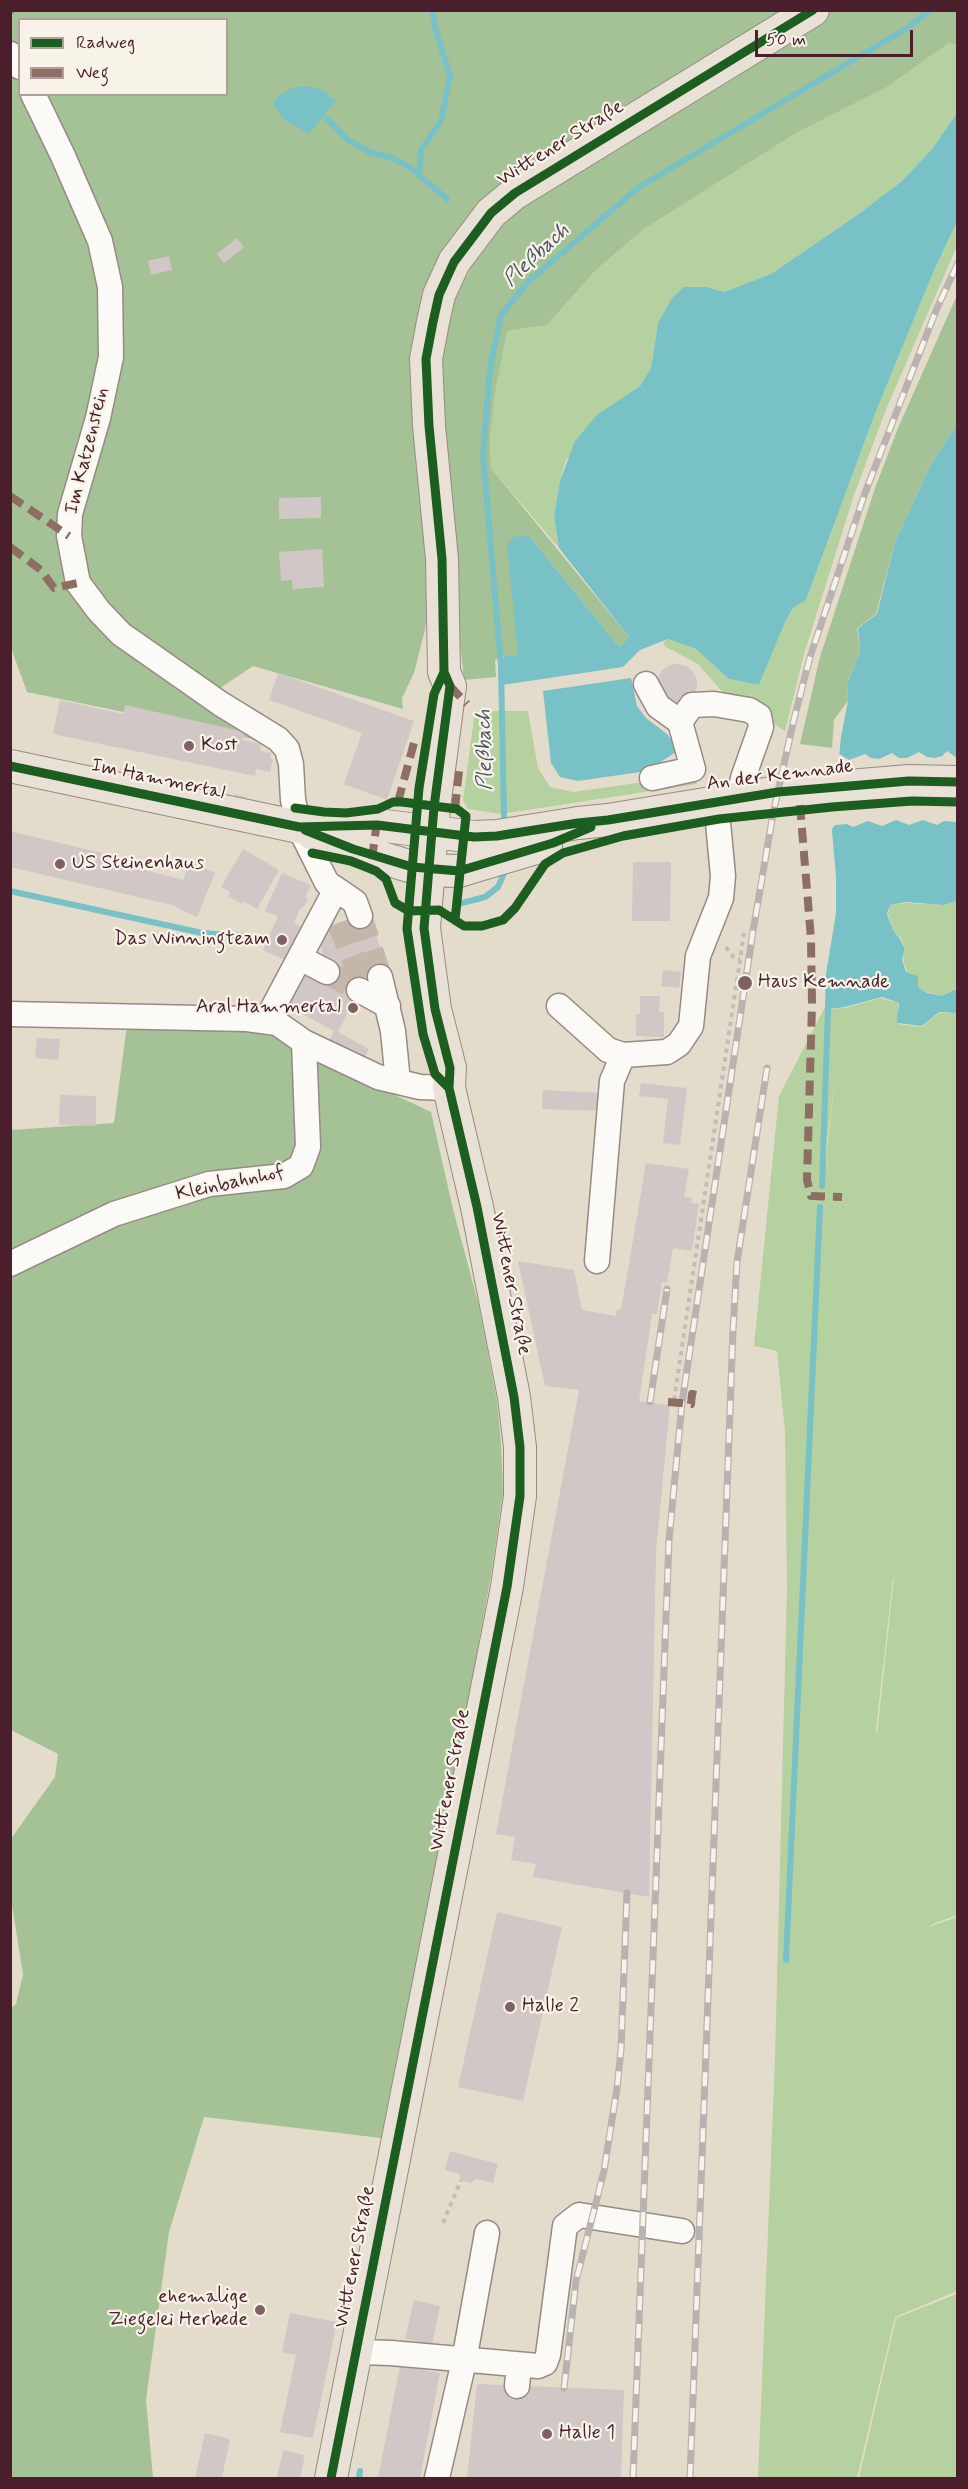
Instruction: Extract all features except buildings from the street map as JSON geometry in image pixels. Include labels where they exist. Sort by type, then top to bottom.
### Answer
[{"type":"main road","name":"Wittener Straße","points":[[332,2478],[507,1587],[520,1496],[520,1447],[514,1397],[477,1207],[449,1088],[450,1068],[435,1009],[424,928],[421,868],[423,830],[450,686],[444,672],[442,559],[429,426],[426,359],[439,295],[454,262],[491,213],[530,182],[813,10]]},
{"type":"main road","name":"Im Hammertal","points":[[10,766],[298,827],[353,849],[421,868]]},
{"type":"main road","name":"An der Kemnade","points":[[423,830],[474,837],[497,836],[608,820],[727,799],[834,786],[909,781],[957,782]]},
{"type":"main road","name":"An der Kemnade","points":[[421,868],[459,870],[492,862],[552,843],[608,820]]},
{"type":"main road","name":"Im Hammertal","points":[[298,827],[377,825],[423,830]]},
{"type":"street","name":"Im Katzenstein","points":[[34,96],[100,241],[111,287],[111,357],[99,418],[70,514],[69,536],[78,583],[99,611],[122,634],[221,704],[278,739],[287,748],[298,827],[331,890]]},
{"type":"street","points":[[646,684],[658,706],[680,723],[693,770],[652,778]]},
{"type":"street","points":[[680,723],[692,705],[714,704],[749,710],[759,716],[760,727],[742,778],[727,799]]},
{"type":"street","name":"An der Kemnade","points":[[623,1055],[667,1052],[679,1044],[691,1026],[698,956],[721,898],[727,799]]},
{"type":"street","points":[[266,1021],[300,958],[331,890],[355,902],[349,920]]},
{"type":"street","points":[[300,958],[327,972]]},
{"type":"street","points":[[371,990],[398,1082]]},
{"type":"street","points":[[559,1006],[608,1050],[623,1055],[612,1081],[597,1261]]},
{"type":"street","points":[[10,1014],[266,1021],[277,1023],[304,1042],[378,1077],[420,1087],[449,1088]]},
{"type":"street","name":"Kleinbahnhof","points":[[10,1264],[114,1214],[209,1184],[284,1176],[301,1166],[308,1147],[304,1042]]},
{"type":"street","points":[[357,2352],[391,2353],[464,2361],[518,2375],[544,2363],[548,2355],[565,2226],[579,2215],[681,2231]]},
{"type":"street","points":[[437,2478],[464,2361],[487,2233]]},
{"type":"path","points":[[673,1398],[744,933]]},
{"type":"path","points":[[442,2223],[461,2180]]},
{"type":"green space","points":[[11,11],[789,11],[720,56],[442,267],[431,578],[425,630],[414,673],[402,698],[403,709],[253,666],[213,693],[268,742],[27,692],[11,648]]},
{"type":"green space","points":[[829,11],[957,11],[957,45],[949,43],[887,87],[798,132],[644,229],[596,270],[547,325],[507,331],[494,400],[490,440],[491,468],[629,637],[619,647],[531,538],[518,638],[518,655],[495,660],[496,677],[464,680],[446,512],[439,357],[454,301],[472,265],[499,229],[539,192],[689,102]]},
{"type":"green space","points":[[949,43],[957,45],[957,113],[932,149],[902,181],[856,216],[771,274],[724,292],[707,287],[658,323],[651,368],[640,386],[623,398],[566,460],[554,516],[559,548],[491,468],[490,440],[494,400],[507,331],[547,325],[596,270],[644,229],[798,132],[887,87]]},
{"type":"green space","points":[[957,222],[957,246],[887,407],[854,495],[804,654],[785,731],[764,714],[726,696],[698,664],[666,647],[663,643],[668,639],[696,649],[729,679],[759,685],[786,620],[793,608],[806,600],[876,411],[935,268]]},
{"type":"green space","points":[[957,295],[957,424],[930,466],[895,542],[876,614],[857,628],[860,652],[847,682],[848,701],[834,720],[832,748],[800,744],[820,657],[875,488],[898,428]]},
{"type":"green space","points":[[475,711],[528,711],[538,768],[550,787],[573,792],[694,775],[697,784],[501,814],[468,809],[463,800]]},
{"type":"green space","points":[[957,901],[957,993],[955,988],[942,996],[926,992],[918,987],[918,976],[907,972],[903,960],[905,949],[901,938],[893,930],[888,914],[890,905],[906,903],[943,905]]},
{"type":"green space","points":[[881,998],[898,1003],[898,1024],[922,1027],[939,1013],[957,1013],[958,1915],[929,1927],[957,1917],[957,2291],[895,2317],[857,2478],[758,2478],[775,2059],[787,1588],[785,1432],[777,1351],[754,1346],[779,1096],[825,1007],[828,1009],[846,1008]],"holes":[[[838,1061],[826,1155],[830,1179],[825,1154]],[[894,1578],[877,1734],[876,1730]]]},
{"type":"green space","points":[[127,1025],[266,1029],[285,1043],[431,1112],[453,1209],[479,1306],[497,1401],[503,1492],[491,1576],[473,1674],[381,2138],[204,2117],[169,2232],[146,2400],[153,2478],[11,2478],[10,2009],[16,2004],[23,1974],[11,1899],[10,1840],[55,1777],[58,1754],[11,1730],[11,1130],[114,1123]]},
{"type":"green space","points":[[957,2294],[957,2478],[859,2478],[896,2318]]},
{"type":"water","points":[[305,86],[322,89],[336,101],[309,134],[285,120],[273,104],[276,98],[292,88]]},
{"type":"water","points":[[957,113],[957,222],[935,268],[876,411],[806,600],[793,608],[786,620],[759,685],[729,679],[696,649],[668,639],[640,650],[623,667],[502,685],[501,661],[505,656],[518,655],[507,544],[514,537],[523,535],[531,538],[619,647],[629,637],[559,548],[554,516],[560,481],[575,441],[597,415],[640,386],[651,368],[658,323],[672,298],[684,287],[707,287],[724,292],[771,274],[856,216],[902,181],[932,149]]},
{"type":"water","points":[[957,424],[957,901],[943,905],[906,902],[890,905],[887,914],[893,930],[905,949],[902,960],[906,972],[918,976],[918,987],[927,993],[942,996],[955,989],[957,994],[957,1013],[939,1012],[922,1026],[897,1023],[899,1003],[882,997],[845,1007],[828,1009],[825,1007],[826,974],[836,913],[832,831],[841,737],[848,701],[847,683],[860,652],[858,628],[877,614],[895,542],[930,466]]},
{"type":"water","points":[[631,678],[637,706],[646,718],[667,734],[679,750],[647,771],[578,781],[560,777],[551,763],[543,691]]},
{"type":"pier","points":[[947,751],[957,758],[957,822],[944,821],[937,825],[923,820],[909,825],[896,820],[882,826],[868,821],[853,827],[847,824],[835,825],[831,830],[836,752],[849,760],[865,754],[879,759],[892,753],[899,758],[907,758],[919,752],[927,757],[935,758]]},
{"type":"waterway","points":[[419,174],[421,150],[441,121],[450,75],[432,10]]},
{"type":"waterway","name":"Pleßbach","points":[[504,817],[501,666],[483,454],[490,369],[501,315],[528,282],[639,187],[909,27],[930,10]]},
{"type":"waterway","points":[[327,119],[348,140],[370,152],[395,159],[411,168],[447,199]]},
{"type":"waterway","name":"Pleßbach","points":[[462,903],[485,897],[498,887],[504,873]]},
{"type":"waterway","name":"Pleßbach","points":[[10,891],[202,933],[245,936]]},
{"type":"waterway","points":[[822,1186],[828,1009]]},
{"type":"waterway","points":[[786,1960],[820,1207]]},
{"type":"waterway","points":[[359,2478],[360,2471]]},
{"type":"tunnel","points":[[360,916],[380,977]]},
{"type":"tunnel","points":[[339,923],[363,982]]},
{"type":"tunnel","points":[[327,972],[359,990]]},
{"type":"railway","points":[[633,2478],[669,1540],[682,1403],[753,931],[773,814],[794,719],[810,657],[865,493],[937,308],[958,263]]},
{"type":"railway","points":[[690,2478],[733,1330],[737,1262],[767,1068]]},
{"type":"railway","points":[[650,1402],[667,1289]]},
{"type":"railway","points":[[564,2388],[576,2281],[604,2171],[617,2088],[621,2050],[627,1893]]},
{"type":"marked path","points":[[10,496],[69,536]]},
{"type":"marked path","points":[[10,547],[41,570],[54,588],[78,583]]},
{"type":"marked path","points":[[450,686],[467,704]]},
{"type":"marked path","points":[[398,802],[415,739]]},
{"type":"marked path","points":[[455,809],[459,771]]},
{"type":"marked path","points":[[800,805],[811,939],[812,1004],[807,1180],[811,1196],[842,1197]]},
{"type":"marked path","points":[[372,859],[377,821]]},
{"type":"marked path","points":[[668,1402],[691,1404],[692,1394],[696,1395]]},
{"type":"cycle path","points":[[331,2478],[507,1587],[520,1496],[520,1447],[514,1397],[477,1207],[449,1088],[450,1068],[435,1009],[424,928],[434,807],[450,686],[444,672],[442,559],[429,426],[426,359],[433,322],[439,295],[454,262],[491,213],[515,193],[813,10]]},
{"type":"cycle path","points":[[444,672],[434,694],[419,788],[407,929],[423,1034],[435,1074],[449,1088]]},
{"type":"cycle path","points":[[10,766],[299,827],[377,825],[474,837],[497,836],[608,820],[778,792],[909,781],[958,782]]},
{"type":"cycle path","points":[[312,853],[351,861],[376,871],[386,879],[395,903],[409,911],[439,910],[464,926],[482,926],[503,920],[515,908],[545,864],[563,853],[623,836],[719,819],[832,807],[912,801],[958,802]]},
{"type":"cycle path","points":[[295,808],[346,813],[378,809],[393,802],[402,802],[457,809],[466,816],[455,920]]},
{"type":"cycle path","points":[[305,830],[353,849],[412,867],[459,871],[553,843],[591,827]]},
{"type":"place","name":"Kost","points":[[189,746]]},
{"type":"place","name":"US Steinenhaus","points":[[60,864]]},
{"type":"place","name":"Das Winningteam","points":[[282,940]]},
{"type":"place","name":"Haus Kemnade","points":[[745,983]]},
{"type":"place","name":"Aral Hammertal","points":[[353,1008]]},
{"type":"place","name":"Halle 2","points":[[510,2007]]},
{"type":"place","name":"ehemalige Ziegelei Herbede","points":[[260,2310]]},
{"type":"place","name":"Halle 1","points":[[547,2434]]}]
